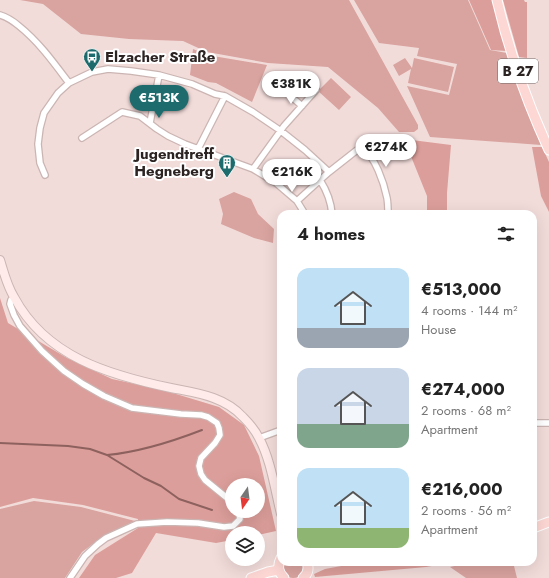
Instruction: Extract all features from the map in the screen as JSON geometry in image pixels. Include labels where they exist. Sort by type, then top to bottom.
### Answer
[{"type":"main road","name":"B 27","points":[[497,0],[531,109],[549,150]]},
{"type":"main road","points":[[537,526],[549,522]]},
{"type":"main road","points":[[303,578],[309,566]]},
{"type":"main road","points":[[251,578],[268,572],[281,574]]},
{"type":"street","points":[[0,15],[10,19],[31,35],[69,83]]},
{"type":"street","points":[[45,175],[40,163],[38,144],[44,113],[58,93],[69,83],[92,72],[108,70],[159,75],[192,84],[215,94],[225,96],[253,112],[281,131],[329,172]]},
{"type":"street","points":[[150,123],[159,75]]},
{"type":"street","points":[[278,90],[286,92],[302,106]]},
{"type":"street","points":[[252,169],[281,131],[316,90]]},
{"type":"street","points":[[198,149],[225,96]]},
{"type":"street","points":[[82,138],[122,112],[140,116],[168,136],[252,169],[276,183],[296,201],[302,210]]},
{"type":"street","points":[[296,201],[329,172],[357,150],[362,148],[373,160],[381,179],[387,198],[388,210]]},
{"type":"street","points":[[320,180],[329,197],[332,210]]},
{"type":"street","points":[[0,260],[6,281],[26,316],[35,328],[61,349],[77,358],[114,374],[218,399],[241,415],[259,438],[268,458],[277,497]]},
{"type":"street","points":[[14,297],[10,304],[20,326],[64,371],[83,384],[104,396],[132,408],[201,415],[208,417],[217,423],[220,435],[215,443],[201,458],[199,466],[201,474],[205,480],[225,496]]},
{"type":"street","points":[[537,423],[549,423]]},
{"type":"street","points":[[259,438],[277,431]]},
{"type":"street","points":[[70,578],[85,556],[98,544],[106,538],[137,524],[167,522],[198,523],[224,527],[233,526],[240,518]]},
{"type":"shaded area","points":[[20,0],[349,0],[418,125],[418,129],[414,132],[399,132],[378,108],[328,67],[268,63],[207,52],[183,41],[129,39],[81,34],[43,4]]},
{"type":"shaded area","points":[[354,0],[468,0],[490,50],[507,53],[541,145],[430,137],[407,86],[449,95],[457,64],[417,56],[419,48],[379,43]]},
{"type":"shaded area","points":[[469,0],[492,0],[507,51],[491,50]]},
{"type":"shaded area","points":[[503,0],[524,0],[527,2],[527,58],[519,57]]},
{"type":"shaded area","points":[[193,49],[207,55],[267,65],[252,102],[216,83],[208,82],[190,75]]},
{"type":"shaded area","points":[[405,58],[412,68],[414,58],[454,67],[448,92],[408,83],[411,69],[399,76],[393,65]]},
{"type":"shaded area","points":[[331,78],[351,97],[339,110],[318,91]]},
{"type":"shaded area","points":[[404,139],[451,145],[447,210],[427,210],[427,196]]},
{"type":"shaded area","points":[[532,147],[542,147],[549,162],[549,212],[541,196]]},
{"type":"shaded area","points":[[234,192],[251,199],[258,214],[274,229],[273,243],[254,238],[221,224],[223,214],[219,199]]},
{"type":"shaded area","points":[[0,298],[8,323],[67,358],[112,379],[163,390],[219,407],[244,425],[259,456],[264,478],[225,478],[225,518],[265,518],[265,482],[276,531],[265,533],[265,526],[225,526],[225,541],[216,543],[156,533],[132,573],[116,578],[79,578],[95,555],[138,528],[138,519],[83,505],[33,498],[0,507]]},
{"type":"shaded area","points":[[34,501],[81,507],[135,521],[102,537],[82,552],[65,578],[0,578],[0,509]]},
{"type":"shaded area","points":[[282,566],[304,566],[299,577],[291,578],[286,576]]},
{"type":"shaded area","points":[[341,566],[432,566],[315,577],[314,574],[325,569]]},
{"type":"shaded area","points":[[514,566],[517,578],[466,578],[450,567]]},
{"type":"waterway","points":[[107,455],[131,452],[155,446],[202,430]]},
{"type":"waterway","points":[[0,443],[68,446],[90,449],[107,455],[144,478],[161,486],[179,499],[212,510]]},
{"type":"place","name":"Elzacher Straße","points":[[92,72]]},
{"type":"place","name":"Jugendtreff Hegneberg","points":[[227,178]]}]
